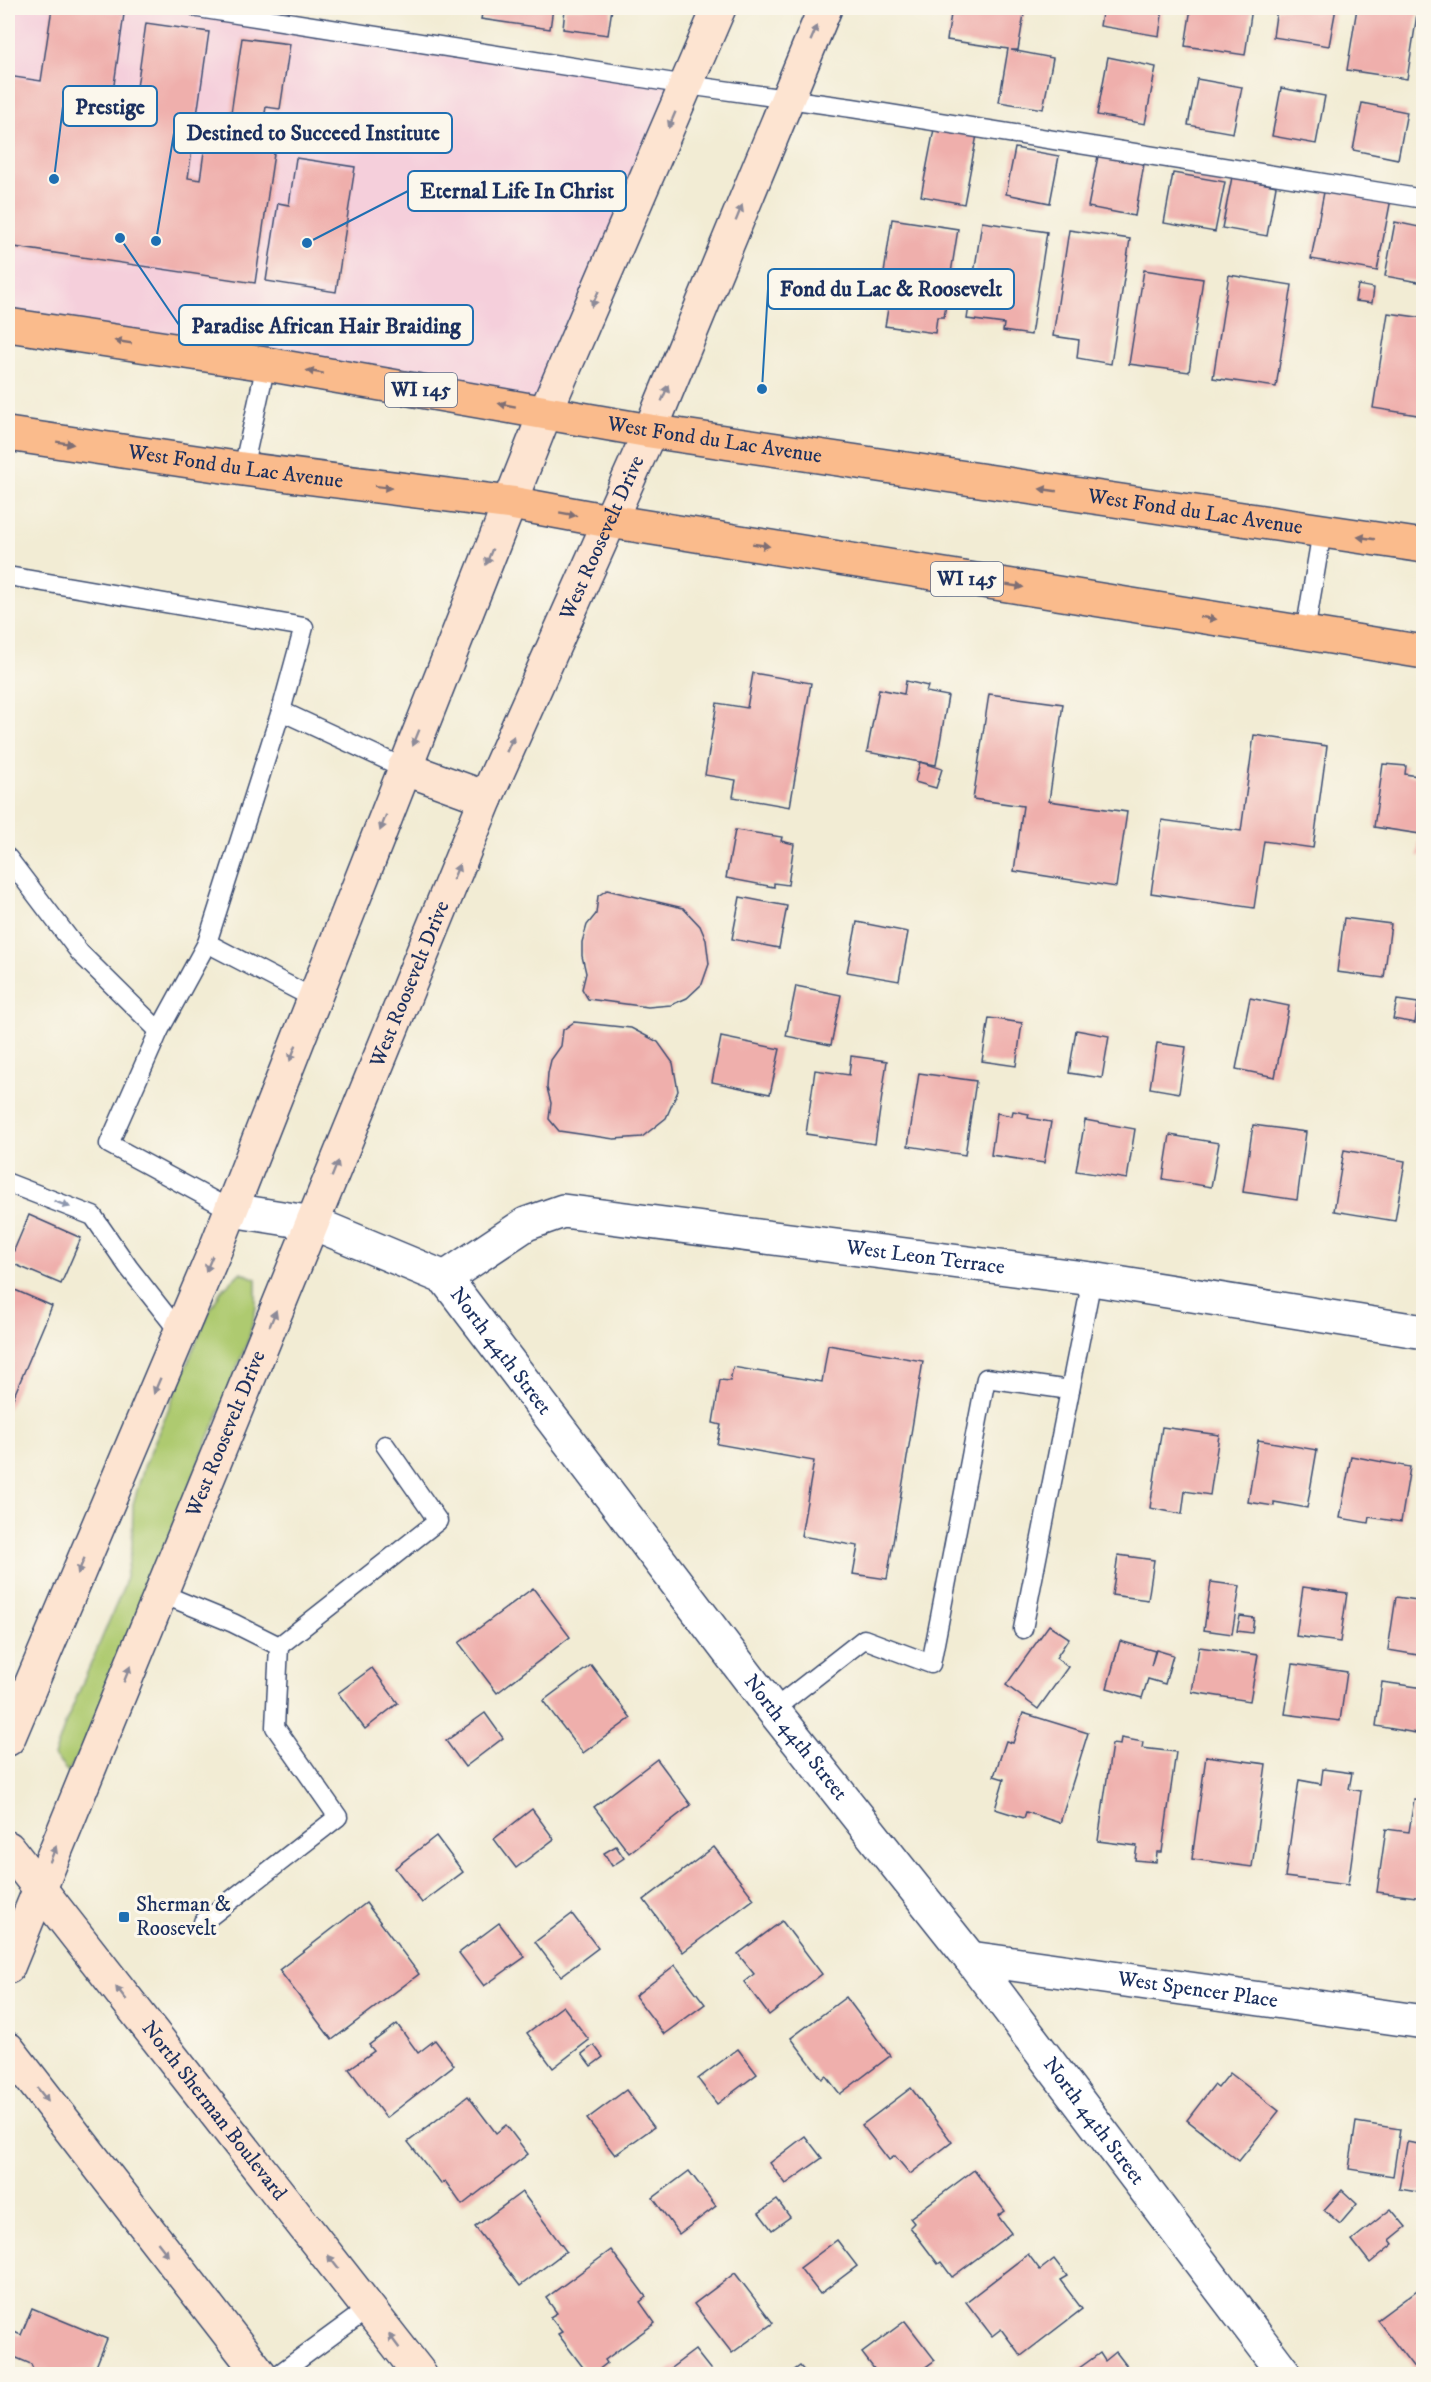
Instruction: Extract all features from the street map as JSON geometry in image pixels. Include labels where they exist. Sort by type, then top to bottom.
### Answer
[{"type":"main road","name":"West Fond du Lac Avenue","points":[[8,325],[266,364],[546,411],[650,431],[1424,546]]},
{"type":"main road","name":"West Fond du Lac Avenue","points":[[8,434],[243,469],[511,503],[609,521],[1424,652]]},
{"type":"street","points":[[8,1739],[231,1210],[546,411],[719,8]]},
{"type":"street","name":"West Roosevelt Drive","points":[[8,1967],[486,798],[650,431],[825,8]]},
{"type":"street","points":[[404,768],[486,798]]},
{"type":"street","name":"North 44th Street","points":[[231,1210],[313,1223],[445,1278],[773,1710],[970,1958],[1285,2374]]},
{"type":"street","name":"West Leon Terrace","points":[[445,1278],[526,1224],[563,1211],[1092,1279],[1424,1332]]},
{"type":"street","name":"North Sherman Boulevard","points":[[8,1848],[420,2374]]},
{"type":"street","name":"West Spencer Place","points":[[970,1958],[1424,2022]]},
{"type":"street","points":[[8,2049],[260,2374]]},
{"type":"lane","points":[[198,8],[1424,199]]},
{"type":"lane","points":[[243,469],[266,364]]},
{"type":"lane","points":[[1305,633],[1322,531]]},
{"type":"lane","points":[[8,576],[304,627],[281,711],[207,943],[159,1031],[109,1144],[231,1210]]},
{"type":"lane","points":[[281,711],[404,768]]},
{"type":"lane","points":[[8,858],[80,953],[159,1031]]},
{"type":"lane","points":[[207,943],[315,999]]},
{"type":"lane","points":[[8,1183],[93,1216],[129,1268],[180,1333]]},
{"type":"lane","points":[[1023,1629],[1092,1279]]},
{"type":"lane","points":[[773,1710],[864,1639],[931,1664],[986,1378],[1070,1390]]},
{"type":"lane","points":[[203,1922],[338,1817],[275,1727],[279,1646],[438,1521],[385,1445]]},
{"type":"lane","points":[[160,1593],[233,1623],[279,1646]]},
{"type":"lane","points":[[279,2374],[369,2308]]},
{"type":"shaded area","points":[[8,8],[198,8],[687,85],[546,411],[8,315]]},
{"type":"green space","points":[[241,1272],[256,1279],[256,1308],[249,1338],[85,1745],[68,1772],[54,1756],[66,1722],[124,1586],[132,1547],[133,1504],[144,1467],[210,1310],[221,1291]]},
{"type":"building","points":[[52,8],[79,8],[124,14],[110,113],[133,116],[146,23],[209,32],[188,178],[200,180],[208,124],[229,127],[242,38],[290,44],[280,109],[266,107],[262,131],[277,133],[255,283],[8,246],[8,76],[41,81]]},
{"type":"building","points":[[431,8],[464,8],[463,13]]},
{"type":"building","points":[[483,8],[553,8],[550,29],[481,19]]},
{"type":"building","points":[[565,8],[612,8],[608,35],[563,29]]},
{"type":"building","points":[[952,8],[1025,8],[1018,50],[1011,50],[1053,58],[1043,109],[999,102],[1008,49],[947,40]]},
{"type":"building","points":[[1103,8],[1163,8],[1159,36],[1100,26]]},
{"type":"building","points":[[1191,8],[1252,8],[1245,55],[1185,46]]},
{"type":"building","points":[[1277,8],[1336,8],[1329,46],[1273,37]]},
{"type":"building","points":[[1357,8],[1418,8],[1407,79],[1347,70]]},
{"type":"building","points":[[1108,57],[1156,67],[1145,124],[1097,115]]},
{"type":"building","points":[[1197,79],[1242,87],[1233,133],[1188,125]]},
{"type":"building","points":[[1281,88],[1325,96],[1316,144],[1272,136]]},
{"type":"building","points":[[1362,103],[1407,112],[1398,159],[1353,150]]},
{"type":"building","points":[[934,129],[977,135],[964,204],[921,196]]},
{"type":"building","points":[[1015,148],[1059,156],[1050,203],[1006,194]]},
{"type":"building","points":[[1098,156],[1144,164],[1135,216],[1088,207]]},
{"type":"building","points":[[296,158],[355,167],[336,292],[266,281],[278,203],[289,205]]},
{"type":"building","points":[[1173,173],[1225,182],[1215,232],[1164,223]]},
{"type":"building","points":[[1232,177],[1276,186],[1267,236],[1222,228]]},
{"type":"building","points":[[1325,187],[1391,199],[1377,271],[1311,259]]},
{"type":"building","points":[[892,219],[958,229],[944,317],[937,317],[935,333],[885,326],[888,309],[879,307]]},
{"type":"building","points":[[982,222],[1047,232],[1031,335],[1003,331],[1004,324],[967,319]]},
{"type":"building","points":[[1395,222],[1424,228],[1424,283],[1385,276]]},
{"type":"building","points":[[1069,230],[1130,239],[1111,364],[1077,358],[1079,340],[1053,336]]},
{"type":"building","points":[[1144,270],[1203,279],[1189,372],[1129,364]]},
{"type":"building","points":[[1229,275],[1292,285],[1276,387],[1213,378]]},
{"type":"building","points":[[1358,285],[1374,288],[1372,303],[1355,301]]},
{"type":"building","points":[[1388,313],[1424,318],[1424,416],[1373,408]]},
{"type":"building","points":[[753,673],[811,683],[790,807],[733,797],[736,780],[705,775],[717,703],[747,708]]},
{"type":"building","points":[[906,681],[928,686],[926,692],[948,696],[936,765],[867,752],[879,689],[904,694]]},
{"type":"building","points":[[989,694],[1063,704],[1049,801],[1127,812],[1116,887],[1014,871],[1023,806],[973,799]]},
{"type":"building","points":[[1254,735],[1327,746],[1313,848],[1264,841],[1254,908],[1151,893],[1162,820],[1241,831]]},
{"type":"building","points":[[920,762],[942,769],[936,788],[915,782]]},
{"type":"building","points":[[1383,764],[1406,766],[1405,774],[1424,777],[1424,856],[1417,856],[1420,834],[1374,827]]},
{"type":"building","points":[[735,830],[782,837],[781,841],[794,844],[788,885],[774,883],[774,887],[726,878]]},
{"type":"building","points":[[607,890],[683,908],[700,926],[706,940],[709,964],[702,984],[687,998],[671,1005],[648,1007],[588,999],[582,989],[586,973],[582,942],[587,925],[596,914],[598,896]]},
{"type":"building","points":[[740,897],[787,906],[779,948],[732,939]]},
{"type":"building","points":[[1344,918],[1391,924],[1384,978],[1337,972]]},
{"type":"building","points":[[857,922],[908,932],[899,981],[847,972]]},
{"type":"building","points":[[796,986],[841,995],[831,1045],[786,1036]]},
{"type":"building","points":[[1250,998],[1289,1006],[1275,1077],[1236,1069]]},
{"type":"building","points":[[1397,1000],[1418,1003],[1415,1023],[1393,1019]]},
{"type":"building","points":[[989,1018],[1022,1023],[1016,1066],[982,1061]]},
{"type":"building","points":[[574,1022],[631,1028],[658,1042],[673,1063],[678,1091],[666,1118],[642,1137],[614,1139],[559,1131],[549,1119],[551,1103],[547,1088],[551,1060],[561,1046],[563,1030]]},
{"type":"building","points":[[1076,1030],[1109,1036],[1102,1078],[1069,1073]]},
{"type":"building","points":[[721,1037],[780,1049],[770,1094],[712,1082]]},
{"type":"building","points":[[1157,1043],[1186,1047],[1179,1093],[1150,1088]]},
{"type":"building","points":[[851,1056],[887,1061],[875,1144],[806,1134],[815,1070],[849,1075]]},
{"type":"building","points":[[919,1073],[976,1081],[965,1155],[908,1146]]},
{"type":"building","points":[[1422,1094],[1424,1094],[1424,1126],[1417,1124]]},
{"type":"building","points":[[1013,1111],[1029,1114],[1028,1118],[1051,1122],[1044,1163],[991,1155],[997,1113],[1012,1116]]},
{"type":"building","points":[[1085,1120],[1135,1129],[1127,1179],[1076,1171]]},
{"type":"building","points":[[1253,1125],[1306,1132],[1297,1200],[1243,1192]]},
{"type":"building","points":[[1170,1135],[1219,1143],[1211,1187],[1163,1179]]},
{"type":"building","points":[[1344,1150],[1405,1161],[1395,1221],[1334,1211]]},
{"type":"building","points":[[29,1215],[81,1238],[61,1284],[9,1262]]},
{"type":"building","points":[[8,1287],[52,1306],[8,1410]]},
{"type":"building","points":[[828,1345],[923,1361],[887,1579],[853,1574],[858,1546],[801,1536],[814,1461],[717,1444],[721,1425],[713,1423],[720,1380],[730,1381],[733,1367],[822,1382]]},
{"type":"building","points":[[1162,1427],[1219,1435],[1210,1495],[1185,1491],[1182,1514],[1150,1508]]},
{"type":"building","points":[[1258,1440],[1317,1450],[1307,1508],[1274,1502],[1274,1506],[1248,1502]]},
{"type":"building","points":[[1351,1456],[1410,1467],[1401,1522],[1369,1517],[1368,1523],[1340,1518]]},
{"type":"building","points":[[1118,1555],[1154,1560],[1148,1600],[1112,1595]]},
{"type":"building","points":[[1211,1582],[1240,1586],[1232,1634],[1204,1630]]},
{"type":"building","points":[[1303,1587],[1347,1593],[1340,1642],[1296,1636]]},
{"type":"building","points":[[533,1588],[570,1637],[497,1693],[459,1643]]},
{"type":"building","points":[[1396,1597],[1424,1601],[1424,1656],[1388,1650]]},
{"type":"building","points":[[1240,1616],[1254,1618],[1252,1633],[1237,1631]]},
{"type":"building","points":[[1049,1625],[1069,1638],[1056,1658],[1068,1667],[1038,1709],[1006,1685]]},
{"type":"building","points":[[1120,1641],[1155,1651],[1151,1666],[1156,1650],[1173,1655],[1165,1684],[1148,1679],[1142,1698],[1107,1688]]},
{"type":"building","points":[[1199,1647],[1258,1655],[1250,1701],[1192,1692]]},
{"type":"building","points":[[1293,1664],[1347,1672],[1340,1721],[1285,1714]]},
{"type":"building","points":[[591,1665],[631,1718],[583,1753],[543,1701]]},
{"type":"building","points":[[372,1668],[398,1703],[365,1729],[338,1693]]},
{"type":"building","points":[[1382,1682],[1424,1688],[1422,1734],[1376,1726]]},
{"type":"building","points":[[485,1713],[503,1738],[465,1767],[446,1741]]},
{"type":"building","points":[[1023,1713],[1088,1733],[1060,1823],[1026,1812],[1024,1818],[995,1809],[1004,1779],[994,1776],[1006,1741],[1013,1743]]},
{"type":"building","points":[[1121,1738],[1143,1742],[1142,1748],[1176,1752],[1162,1852],[1157,1852],[1156,1862],[1135,1860],[1137,1846],[1098,1841],[1112,1744],[1120,1745]]},
{"type":"building","points":[[1206,1756],[1266,1764],[1252,1867],[1192,1859]]},
{"type":"building","points":[[657,1759],[691,1805],[629,1853],[594,1807]]},
{"type":"building","points":[[1323,1769],[1352,1773],[1349,1789],[1361,1791],[1348,1885],[1285,1877],[1299,1780],[1321,1784]]},
{"type":"building","points":[[1414,1799],[1424,1800],[1424,1898],[1377,1892],[1386,1829],[1409,1832]]},
{"type":"building","points":[[532,1809],[554,1839],[516,1868],[494,1839]]},
{"type":"building","points":[[436,1836],[463,1872],[422,1903],[395,1868]]},
{"type":"building","points":[[616,1846],[624,1858],[612,1866],[604,1853]]},
{"type":"building","points":[[714,1847],[754,1899],[683,1952],[644,1900]]},
{"type":"building","points":[[366,1903],[419,1974],[332,2040],[279,1970]]},
{"type":"building","points":[[572,1914],[598,1948],[561,1976],[535,1942]]},
{"type":"building","points":[[782,1921],[822,1974],[769,2015],[744,1982],[754,1974],[738,1954]]},
{"type":"building","points":[[499,1923],[525,1957],[484,1986],[459,1953]]},
{"type":"building","points":[[675,1965],[705,2004],[664,2034],[635,1996]]},
{"type":"building","points":[[846,1997],[890,2056],[840,2094],[826,2076],[822,2079],[791,2038]]},
{"type":"building","points":[[563,2006],[589,2040],[553,2068],[527,2033]]},
{"type":"building","points":[[397,2024],[418,2053],[435,2040],[454,2065],[386,2118],[349,2069],[374,2051],[369,2045]]},
{"type":"building","points":[[594,2045],[603,2057],[591,2066],[582,2054]]},
{"type":"building","points":[[738,2049],[757,2074],[717,2104],[698,2079]]},
{"type":"building","points":[[1230,2073],[1279,2111],[1239,2161],[1187,2120],[1214,2085],[1218,2088]]},
{"type":"building","points":[[911,2088],[952,2142],[910,2174],[895,2156],[889,2160],[862,2125]]},
{"type":"building","points":[[626,2090],[654,2127],[615,2155],[587,2119]]},
{"type":"building","points":[[468,2096],[496,2133],[506,2125],[528,2154],[462,2205],[445,2181],[441,2184],[408,2142]]},
{"type":"building","points":[[1356,2122],[1400,2129],[1393,2176],[1349,2169]]},
{"type":"building","points":[[805,2136],[822,2158],[786,2184],[770,2163]]},
{"type":"building","points":[[1407,2142],[1424,2145],[1424,2193],[1399,2189]]},
{"type":"building","points":[[974,2170],[1005,2211],[998,2216],[1011,2233],[952,2277],[941,2262],[938,2264],[910,2227],[914,2223],[910,2218]]},
{"type":"building","points":[[689,2171],[716,2206],[679,2234],[653,2198]]},
{"type":"building","points":[[1342,2190],[1357,2204],[1340,2224],[1324,2210]]},
{"type":"building","points":[[522,2192],[566,2251],[520,2286],[475,2227]]},
{"type":"building","points":[[777,2200],[790,2217],[772,2230],[759,2213]]},
{"type":"building","points":[[1391,2209],[1406,2227],[1390,2240],[1393,2244],[1370,2263],[1352,2240]]},
{"type":"building","points":[[837,2240],[857,2266],[820,2294],[800,2268]]},
{"type":"building","points":[[611,2250],[646,2297],[640,2302],[655,2323],[605,2360],[607,2363],[593,2374],[588,2374],[558,2334],[562,2332],[550,2317],[557,2313],[546,2298]]},
{"type":"building","points":[[1028,2254],[1040,2270],[1054,2259],[1067,2276],[1060,2280],[1082,2309],[1021,2356],[1001,2329],[992,2336],[966,2302]]},
{"type":"building","points":[[735,2273],[773,2323],[732,2353],[694,2304]]},
{"type":"building","points":[[1424,2285],[1424,2374],[1419,2374],[1377,2320]]},
{"type":"building","points":[[32,2308],[107,2339],[93,2374],[38,2374],[35,2373],[31,2364],[12,2356],[14,2350],[8,2348],[14,2332],[21,2335]]},
{"type":"building","points":[[905,2321],[935,2360],[916,2374],[878,2374],[862,2353]]},
{"type":"building","points":[[695,2350],[714,2374],[663,2374]]},
{"type":"building","points":[[1116,2352],[1133,2374],[1071,2374],[1100,2353],[1105,2361]]},
{"type":"building","points":[[800,2366],[807,2374],[789,2374]]},
{"type":"place","name":"Prestige","points":[[54,179]]},
{"type":"place","name":"Paradise African Hair Braiding","points":[[120,238]]},
{"type":"place","name":"Destined to Succeed Institute","points":[[156,241]]},
{"type":"place","name":"Eternal Life In Christ","points":[[307,243]]},
{"type":"place","name":"Fond du Lac & Roosevelt","points":[[762,389]]},
{"type":"place","name":"Sherman & Roosevelt","points":[[124,1917]]}]
